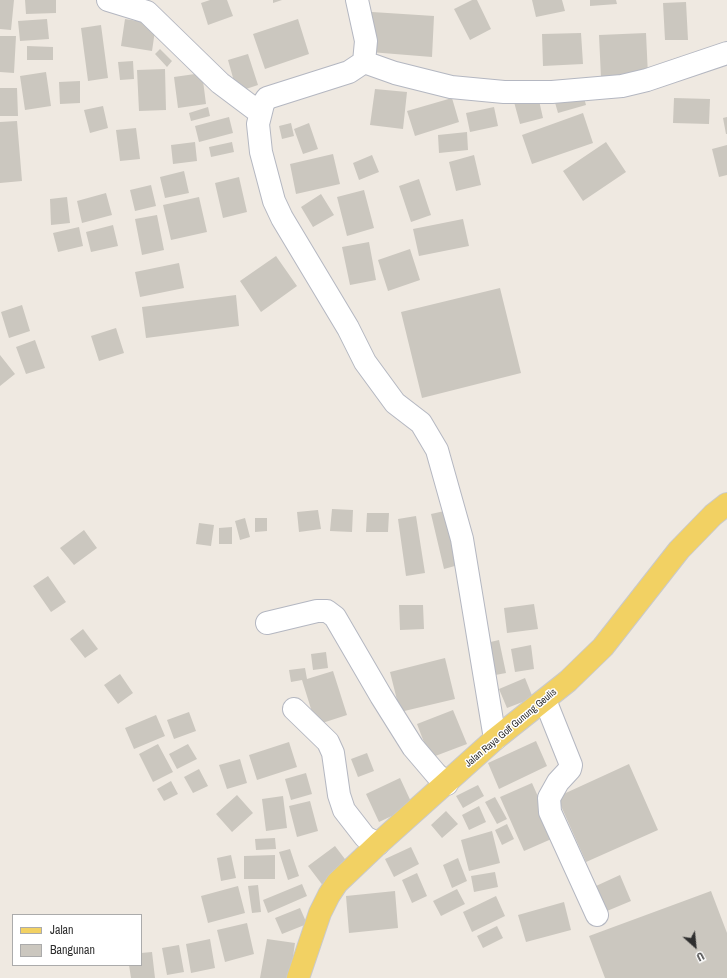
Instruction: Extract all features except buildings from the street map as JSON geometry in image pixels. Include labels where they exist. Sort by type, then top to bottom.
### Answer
[{"type":"main road","name":"Jalan Raya Golf Gunung Geulis","points":[[298,978],[320,913],[337,883],[378,844],[448,784],[495,739],[568,681],[603,647],[679,550],[713,515],[727,504]]},
{"type":"street","points":[[108,0],[148,12],[220,83],[260,113]]},
{"type":"street","points":[[357,0],[366,41],[364,62]]},
{"type":"street","points":[[364,62],[395,74],[450,87],[504,92],[552,92],[622,86],[647,80],[727,54]]},
{"type":"street","points":[[364,62],[349,72],[267,98],[263,104],[258,124],[261,152],[274,201],[282,218],[348,328],[365,362],[395,403],[421,423],[436,450],[462,539],[495,739]]},
{"type":"street","points":[[267,623],[317,611],[327,611],[335,617],[381,696],[413,747],[436,774],[448,784]]},
{"type":"street","points":[[545,700],[571,765],[570,769],[558,782],[549,798],[550,812],[597,915]]},
{"type":"street","points":[[294,709],[328,742],[333,753],[339,795],[344,810],[366,837],[378,844]]}]
